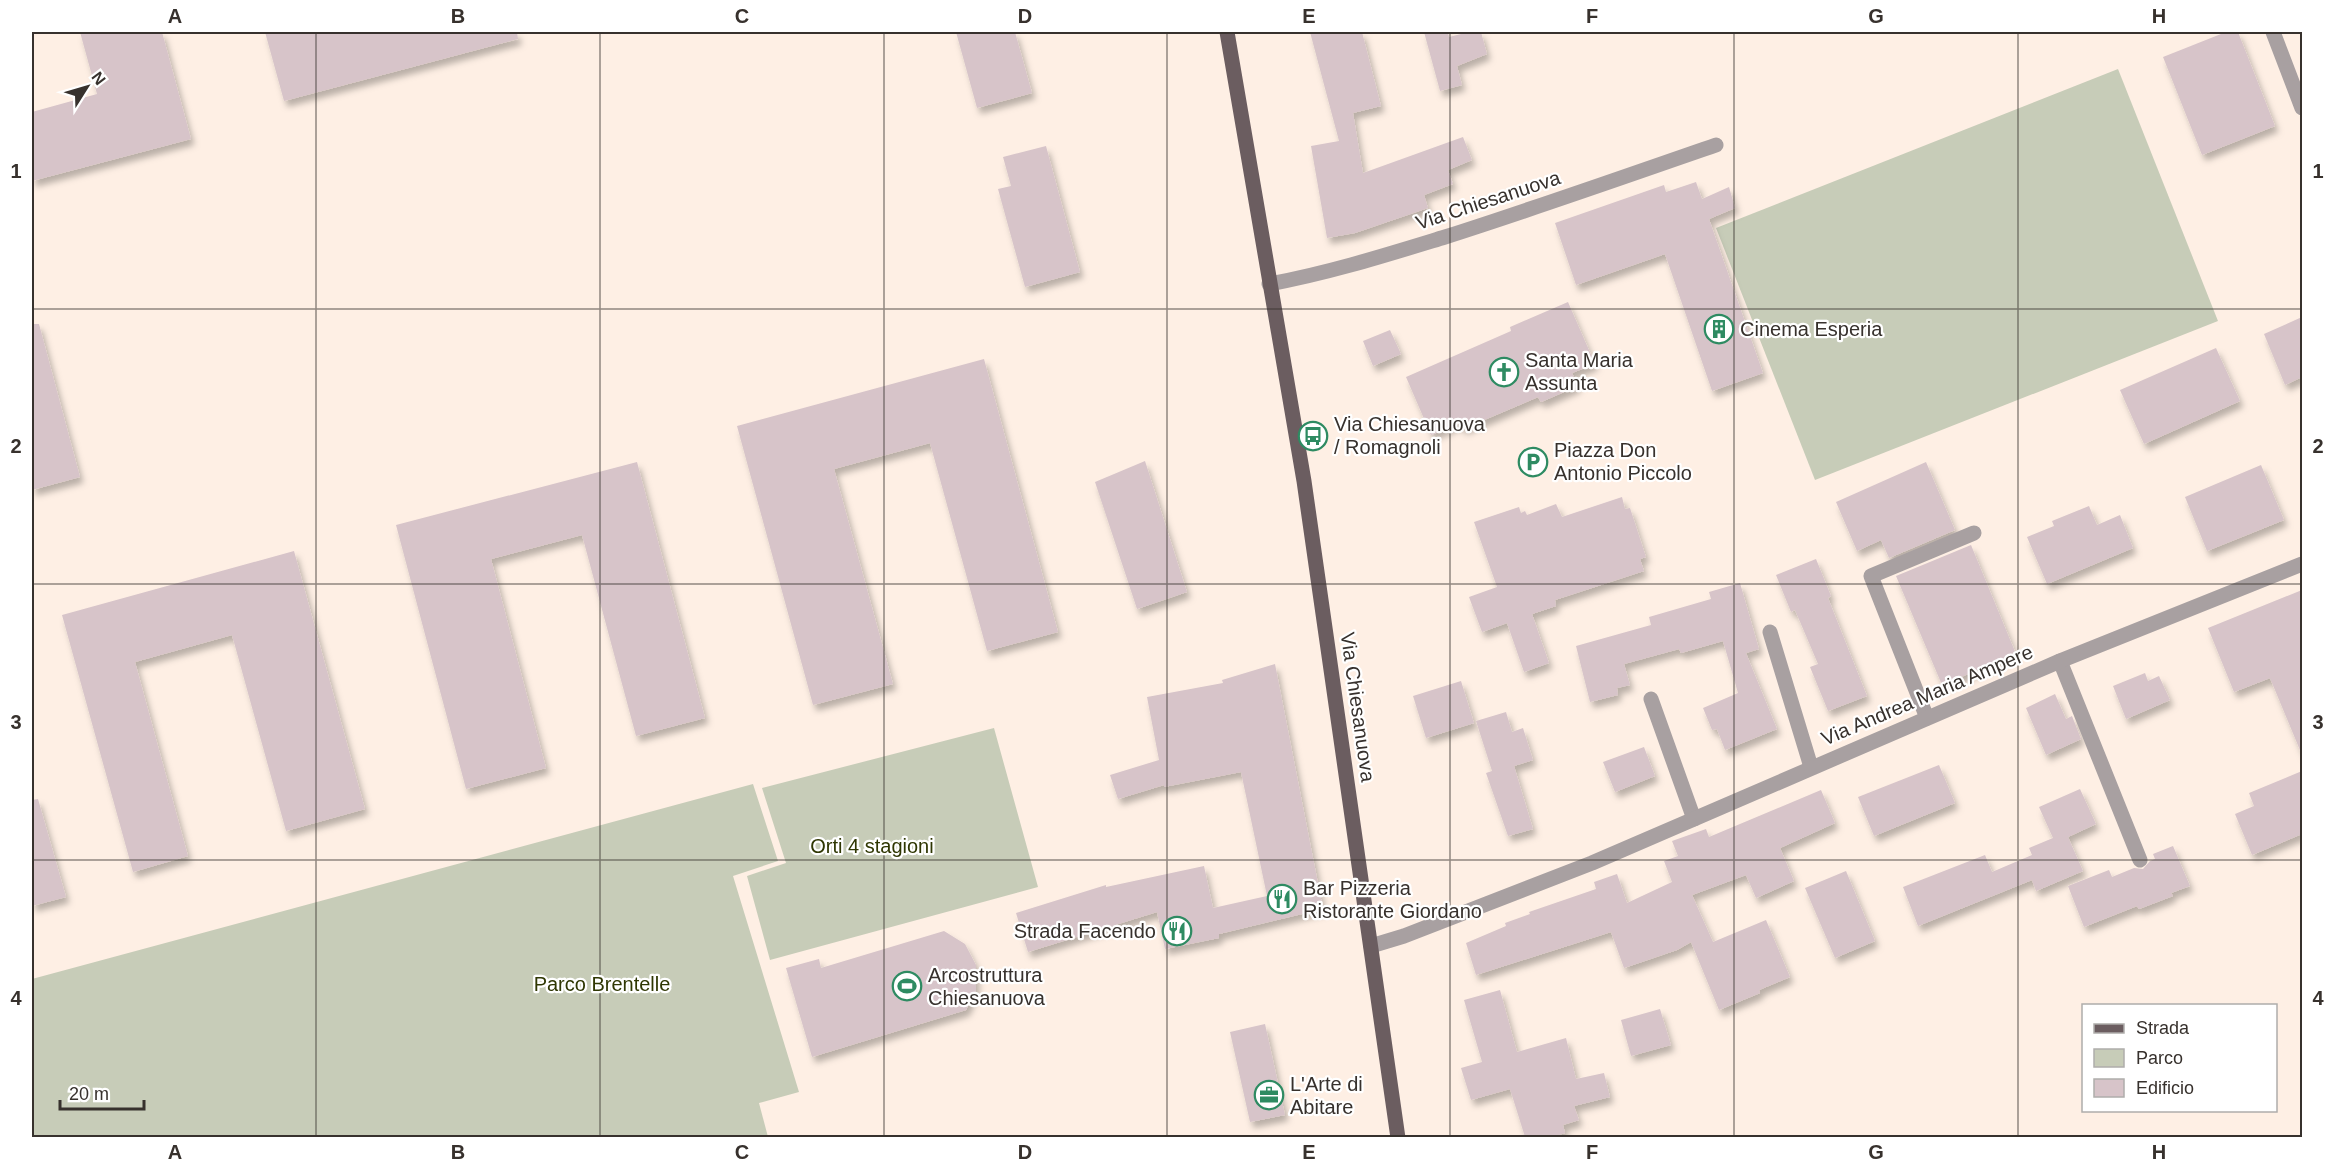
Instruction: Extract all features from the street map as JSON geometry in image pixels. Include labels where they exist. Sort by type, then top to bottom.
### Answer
[{"type":"main road","name":"Via Chiesanuova","points":[[1227,32],[1305,492],[1398,1137]]},
{"type":"street","points":[[2273,32],[2302,108]]},
{"type":"street","name":"Via Chiesanuova","points":[[1269,284],[1308,277],[1371,260],[1491,222],[1716,145]]},
{"type":"street","points":[[1927,718],[1871,576],[1974,533]]},
{"type":"street","name":"Via Andrea Maria Ampere","points":[[1371,946],[1404,936],[1592,863],[2060,661],[2302,564]]},
{"type":"street","name":"Via Andrea Maria Ampere","points":[[1770,632],[1811,767]]},
{"type":"street","name":"Via Andrea Maria Ampere","points":[[2060,661],[2140,860]]},
{"type":"street","points":[[1651,699],[1694,819]]},
{"type":"green space","points":[[2118,69],[2218,321],[1815,480],[1716,228]]},
{"type":"green space","name":"Orti 4 stagioni","points":[[994,728],[1038,887],[770,960],[747,876],[786,863],[762,788]]},
{"type":"green space","name":"Parco Brentelle","points":[[753,784],[778,861],[733,876],[799,1092],[759,1103],[768,1137],[32,1137],[32,979]]},
{"type":"building","points":[[80,32],[162,32],[191,139],[32,181],[32,112],[97,94]]},
{"type":"building","points":[[265,32],[517,32],[518,39],[284,101]]},
{"type":"building","points":[[956,32],[1015,32],[1032,93],[977,108]]},
{"type":"building","points":[[1310,32],[1362,32],[1381,106],[1353,113],[1363,173],[1463,137],[1472,160],[1448,170],[1453,184],[1424,195],[1428,208],[1355,233],[1327,238],[1311,146],[1339,141]]},
{"type":"building","points":[[1424,32],[1448,32],[1449,37],[1469,32],[1481,32],[1487,54],[1457,66],[1462,85],[1440,91]]},
{"type":"building","points":[[2226,32],[2238,32],[2275,126],[2202,155],[2163,57]]},
{"type":"building","points":[[1046,146],[1080,272],[1025,287],[998,189],[1011,186],[1003,157]]},
{"type":"building","name":"Cinema Esperia","points":[[1696,182],[1702,199],[1729,187],[1735,208],[1709,219],[1763,373],[1712,391],[1665,254],[1576,285],[1555,223],[1664,185],[1666,192]]},
{"type":"building","name":"Santa Maria Assunta","points":[[1568,302],[1595,364],[1572,373],[1578,386],[1541,402],[1538,397],[1463,429],[1460,423],[1431,435],[1406,377],[1511,331],[1510,327]]},
{"type":"building","points":[[2302,317],[2302,377],[2285,385],[2264,334]]},
{"type":"building","points":[[32,324],[39,324],[80,477],[32,490]]},
{"type":"building","points":[[1390,330],[1401,354],[1373,366],[1363,341]]},
{"type":"building","points":[[2216,348],[2240,401],[2144,444],[2120,390]]},
{"type":"building","points":[[984,359],[1058,632],[987,651],[930,443],[834,469],[893,684],[813,705],[737,426]]},
{"type":"building","points":[[1145,461],[1187,592],[1137,609],[1095,482]]},
{"type":"building","points":[[637,462],[705,718],[636,736],[582,535],[491,559],[546,768],[466,789],[396,525]]},
{"type":"building","points":[[1926,462],[1955,530],[1889,558],[1881,540],[1857,551],[1836,502]]},
{"type":"building","points":[[2261,465],[2284,520],[2207,551],[2185,497]]},
{"type":"building","points":[[1622,497],[1625,509],[1630,508],[1646,557],[1640,559],[1644,571],[1555,600],[1556,606],[1532,614],[1549,663],[1524,672],[1507,623],[1482,632],[1469,597],[1497,587],[1474,522],[1519,507],[1521,513],[1525,511],[1527,515],[1556,504],[1562,517]]},
{"type":"building","points":[[2089,506],[2097,525],[2120,515],[2133,548],[2047,584],[2027,537],[2054,526],[2052,521]]},
{"type":"building","points":[[1971,545],[2016,654],[1942,685],[1896,576]]},
{"type":"building","points":[[294,551],[365,809],[286,831],[232,635],[135,662],[188,856],[133,872],[62,615]]},
{"type":"building","points":[[1816,559],[1831,596],[1828,598],[1867,696],[1828,711],[1810,667],[1818,664],[1795,610],[1791,612],[1776,575]]},
{"type":"building","points":[[1740,583],[1759,649],[1746,653],[1777,729],[1725,750],[1717,729],[1712,730],[1703,708],[1738,693],[1723,641],[1681,653],[1679,649],[1624,664],[1630,685],[1617,688],[1618,695],[1590,702],[1576,646],[1651,625],[1649,617],[1711,599],[1709,592]]},
{"type":"building","points":[[2302,590],[2302,755],[2270,678],[2234,692],[2208,628]]},
{"type":"building","points":[[1275,664],[1323,909],[1219,934],[1219,938],[1165,949],[1157,912],[1028,952],[1016,913],[1106,885],[1106,887],[1204,866],[1213,908],[1267,896],[1241,772],[1164,787],[1164,785],[1118,799],[1110,775],[1159,760],[1147,697],[1223,683],[1222,680]]},
{"type":"building","points":[[2145,673],[2148,681],[2159,676],[2170,700],[2126,719],[2113,686]]},
{"type":"building","points":[[1461,681],[1474,723],[1426,738],[1413,696]]},
{"type":"building","points":[[2055,694],[2066,719],[2072,716],[2081,739],[2046,755],[2026,708]]},
{"type":"building","points":[[1506,712],[1512,732],[1523,728],[1533,760],[1514,766],[1533,829],[1508,836],[1486,773],[1492,771],[1476,721]]},
{"type":"building","points":[[1644,747],[1655,776],[1615,792],[1603,762]]},
{"type":"building","points":[[1939,765],[1955,803],[1874,836],[1858,797]]},
{"type":"building","points":[[2302,771],[2302,834],[2252,855],[2235,814],[2254,806],[2249,793]]},
{"type":"building","points":[[2080,789],[2096,824],[2068,837],[2083,871],[2036,891],[2032,880],[1918,926],[1903,887],[1985,855],[1992,872],[2032,855],[2029,848],[2053,838],[2039,807]]},
{"type":"building","points":[[1821,790],[1835,823],[1780,848],[1794,881],[1756,898],[1746,875],[1692,895],[1713,942],[1766,920],[1790,977],[1759,990],[1760,993],[1719,1010],[1691,942],[1677,950],[1624,968],[1611,932],[1476,975],[1466,943],[1506,926],[1505,923],[1530,914],[1529,912],[1596,889],[1594,882],[1617,874],[1627,903],[1672,882],[1664,861],[1678,856],[1672,841],[1706,829],[1709,837]]},
{"type":"building","points":[[38,799],[66,897],[32,906],[32,800]]},
{"type":"building","points":[[2173,846],[2190,886],[2171,893],[2173,896],[2139,909],[2137,906],[2084,927],[2068,886],[2109,870],[2112,877],[2134,868],[2143,869],[2155,859],[2153,854]]},
{"type":"building","points":[[1846,871],[1875,941],[1835,958],[1805,888]]},
{"type":"building","name":"Arcostruttura Chiesanuova","points":[[944,931],[965,944],[976,965],[976,990],[966,1010],[812,1057],[786,968],[819,959],[821,968]]},
{"type":"building","points":[[1500,990],[1517,1052],[1566,1038],[1576,1079],[1604,1073],[1610,1097],[1574,1106],[1579,1120],[1563,1125],[1565,1133],[1552,1137],[1525,1137],[1510,1089],[1471,1100],[1461,1068],[1482,1062],[1464,1000]]},
{"type":"building","points":[[1660,1009],[1671,1045],[1631,1056],[1621,1020]]},
{"type":"building","points":[[1265,1024],[1285,1115],[1250,1122],[1230,1032]]},
{"type":"place","name":"Cinema Esperia","points":[[1719,329]]},
{"type":"place","name":"Santa Maria Assunta","points":[[1504,372]]},
{"type":"place","name":"Via Chiesanuova / Romagnoli","points":[[1313,436]]},
{"type":"place","name":"Piazza Don Antonio Piccolo","points":[[1533,462]]},
{"type":"place","name":"Bar Pizzeria Ristorante Giordano","points":[[1282,899]]},
{"type":"place","name":"Strada Facendo","points":[[1177,931]]},
{"type":"place","name":"Arcostruttura Chiesanuova","points":[[907,986]]},
{"type":"place","name":"L'Arte di Abitare","points":[[1269,1095]]}]
